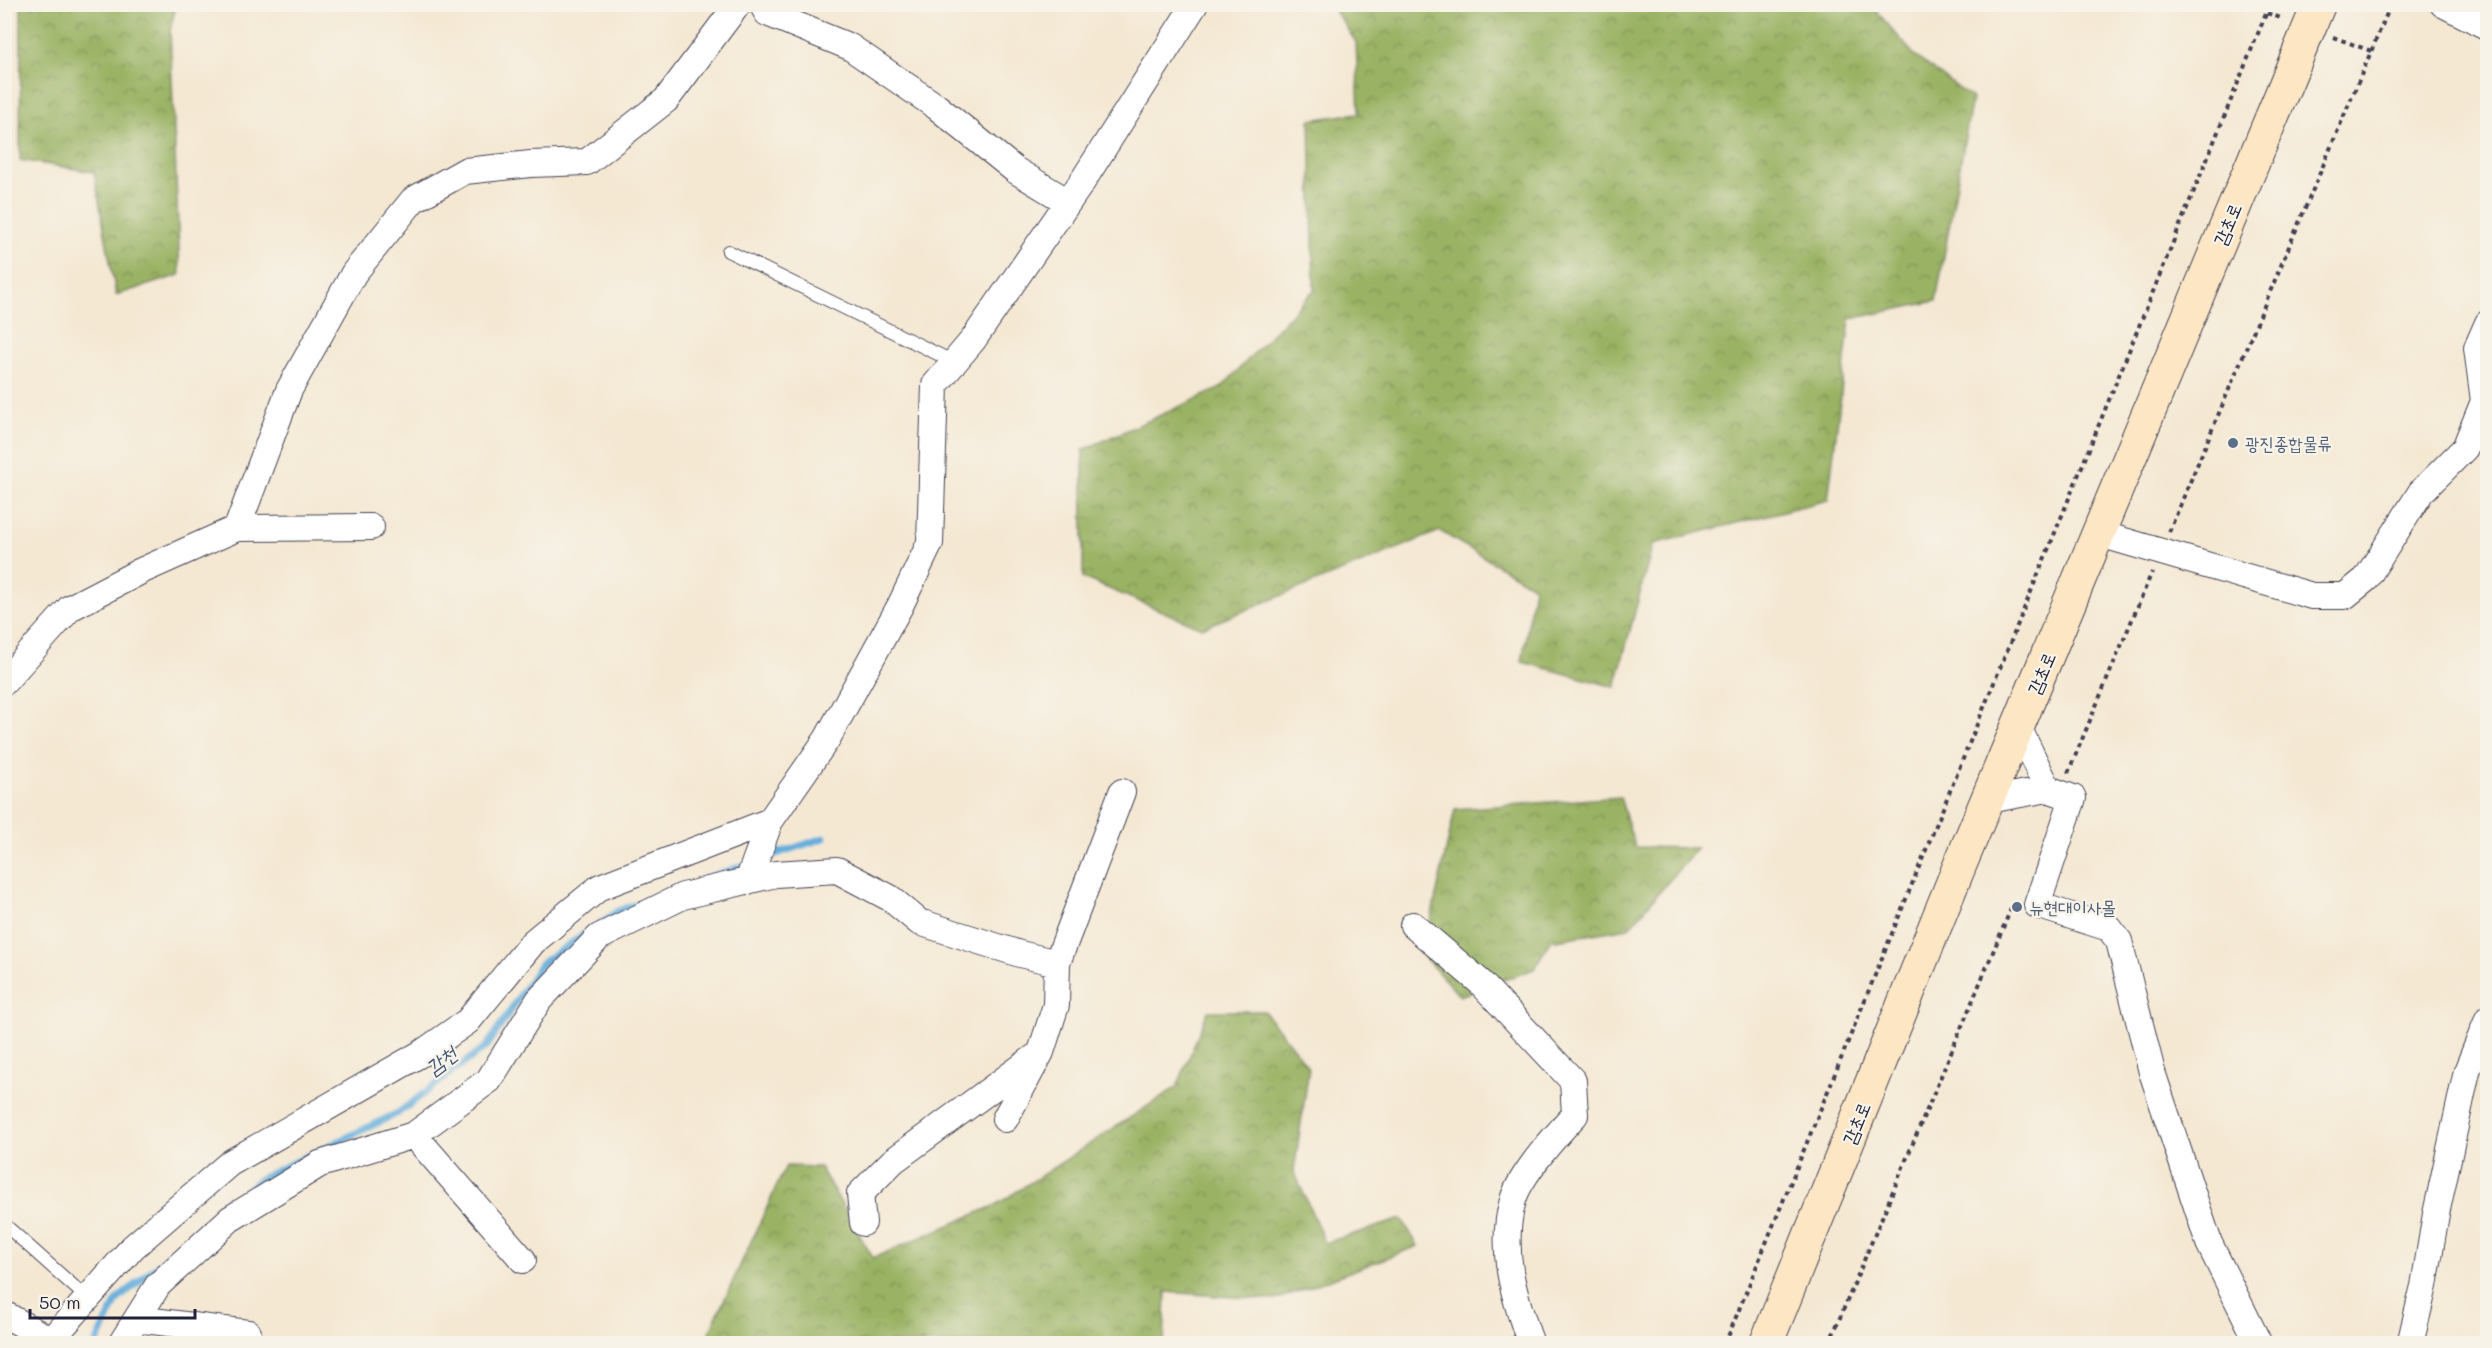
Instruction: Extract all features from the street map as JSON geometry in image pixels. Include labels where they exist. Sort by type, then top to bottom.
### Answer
[{"type":"main road","name":"감초로","points":[[1766,1344],[2018,727],[2319,4]]},
{"type":"street","points":[[237,528],[289,390],[354,273],[413,200],[465,171],[531,164],[587,162],[666,100],[738,4]]},
{"type":"street","points":[[762,4],[767,13],[850,47],[937,107],[1015,170],[1068,202]]},
{"type":"street","points":[[749,879],[766,830],[827,739],[900,606],[930,543],[935,385],[974,340],[1068,202],[1195,4]]},
{"type":"street","points":[[2443,4],[2487,27]]},
{"type":"street","points":[[2100,534],[2162,550],[2313,596],[2345,596],[2366,579],[2421,492],[2465,448],[2484,401],[2477,348],[2487,323]]},
{"type":"street","points":[[4,682],[70,608],[141,571],[237,528],[371,527]]},
{"type":"street","points":[[2018,727],[2054,791]]},
{"type":"street","points":[[1988,800],[2054,791],[2073,798],[2037,905],[2109,928],[2119,941],[2152,1072],[2210,1243],[2259,1344]]},
{"type":"street","points":[[1005,1119],[1041,1052],[1056,1005],[1057,963],[1122,792]]},
{"type":"street","points":[[4,1314],[54,1342],[87,1298],[133,1247],[230,1163],[422,1053],[468,1021],[533,942],[600,887],[766,830]]},
{"type":"street","points":[[121,1344],[158,1285],[230,1219],[320,1164],[414,1136],[489,1080],[539,999],[599,937],[683,896],[776,874],[837,870],[890,898],[919,922],[1020,954],[1057,963]]},
{"type":"street","points":[[1413,925],[1480,982],[1573,1081],[1575,1114],[1544,1149],[1513,1198],[1506,1240],[1512,1292],[1531,1344]]},
{"type":"street","points":[[2410,1344],[2424,1286],[2436,1214],[2467,1071],[2487,1019]]},
{"type":"street","points":[[863,1223],[860,1194],[893,1161],[1041,1052]]},
{"type":"street","points":[[414,1136],[524,1260]]},
{"type":"street","points":[[137,1319],[248,1333]]},
{"type":"lane","points":[[728,251],[954,362]]},
{"type":"lane","points":[[4,1224],[87,1298]]},
{"type":"path","points":[[1725,1344],[2270,4]]},
{"type":"path","points":[[2054,791],[2162,550],[2391,4]]},
{"type":"path","points":[[1829,1344],[2013,903]]},
{"type":"green space","points":[[21,5],[176,5],[170,31],[180,275],[116,295],[94,172],[20,160]]},
{"type":"green space","points":[[1331,5],[1871,5],[1916,57],[1972,98],[1936,301],[1850,319],[1828,500],[1653,544],[1615,687],[1522,662],[1534,587],[1440,531],[1202,628],[1083,578],[1083,450],[1221,388],[1314,290],[1310,120],[1359,113],[1356,42]]},
{"type":"green space","points":[[1620,797],[1635,847],[1697,848],[1629,928],[1550,941],[1534,969],[1460,996],[1423,956],[1455,809]]},
{"type":"green space","points":[[1208,1011],[1264,1011],[1309,1068],[1294,1171],[1325,1243],[1402,1219],[1418,1246],[1275,1300],[1166,1292],[1164,1343],[725,1344],[709,1333],[786,1166],[820,1167],[873,1258],[996,1205],[1177,1087]]},
{"type":"waterway","name":"감천","points":[[764,858],[824,838]]},
{"type":"waterway","name":"감천","points":[[704,879],[748,864]]},
{"type":"waterway","name":"감천","points":[[600,924],[618,911],[646,901]]},
{"type":"waterway","name":"감천","points":[[227,1207],[260,1179],[398,1113],[487,1046],[541,964],[589,931]]},
{"type":"waterway","name":"감천","points":[[96,1344],[117,1300],[196,1233]]},
{"type":"place","name":"광진종합물류","points":[[2233,443]]},
{"type":"place","name":"뉴현대이사몰","points":[[2017,907]]}]
